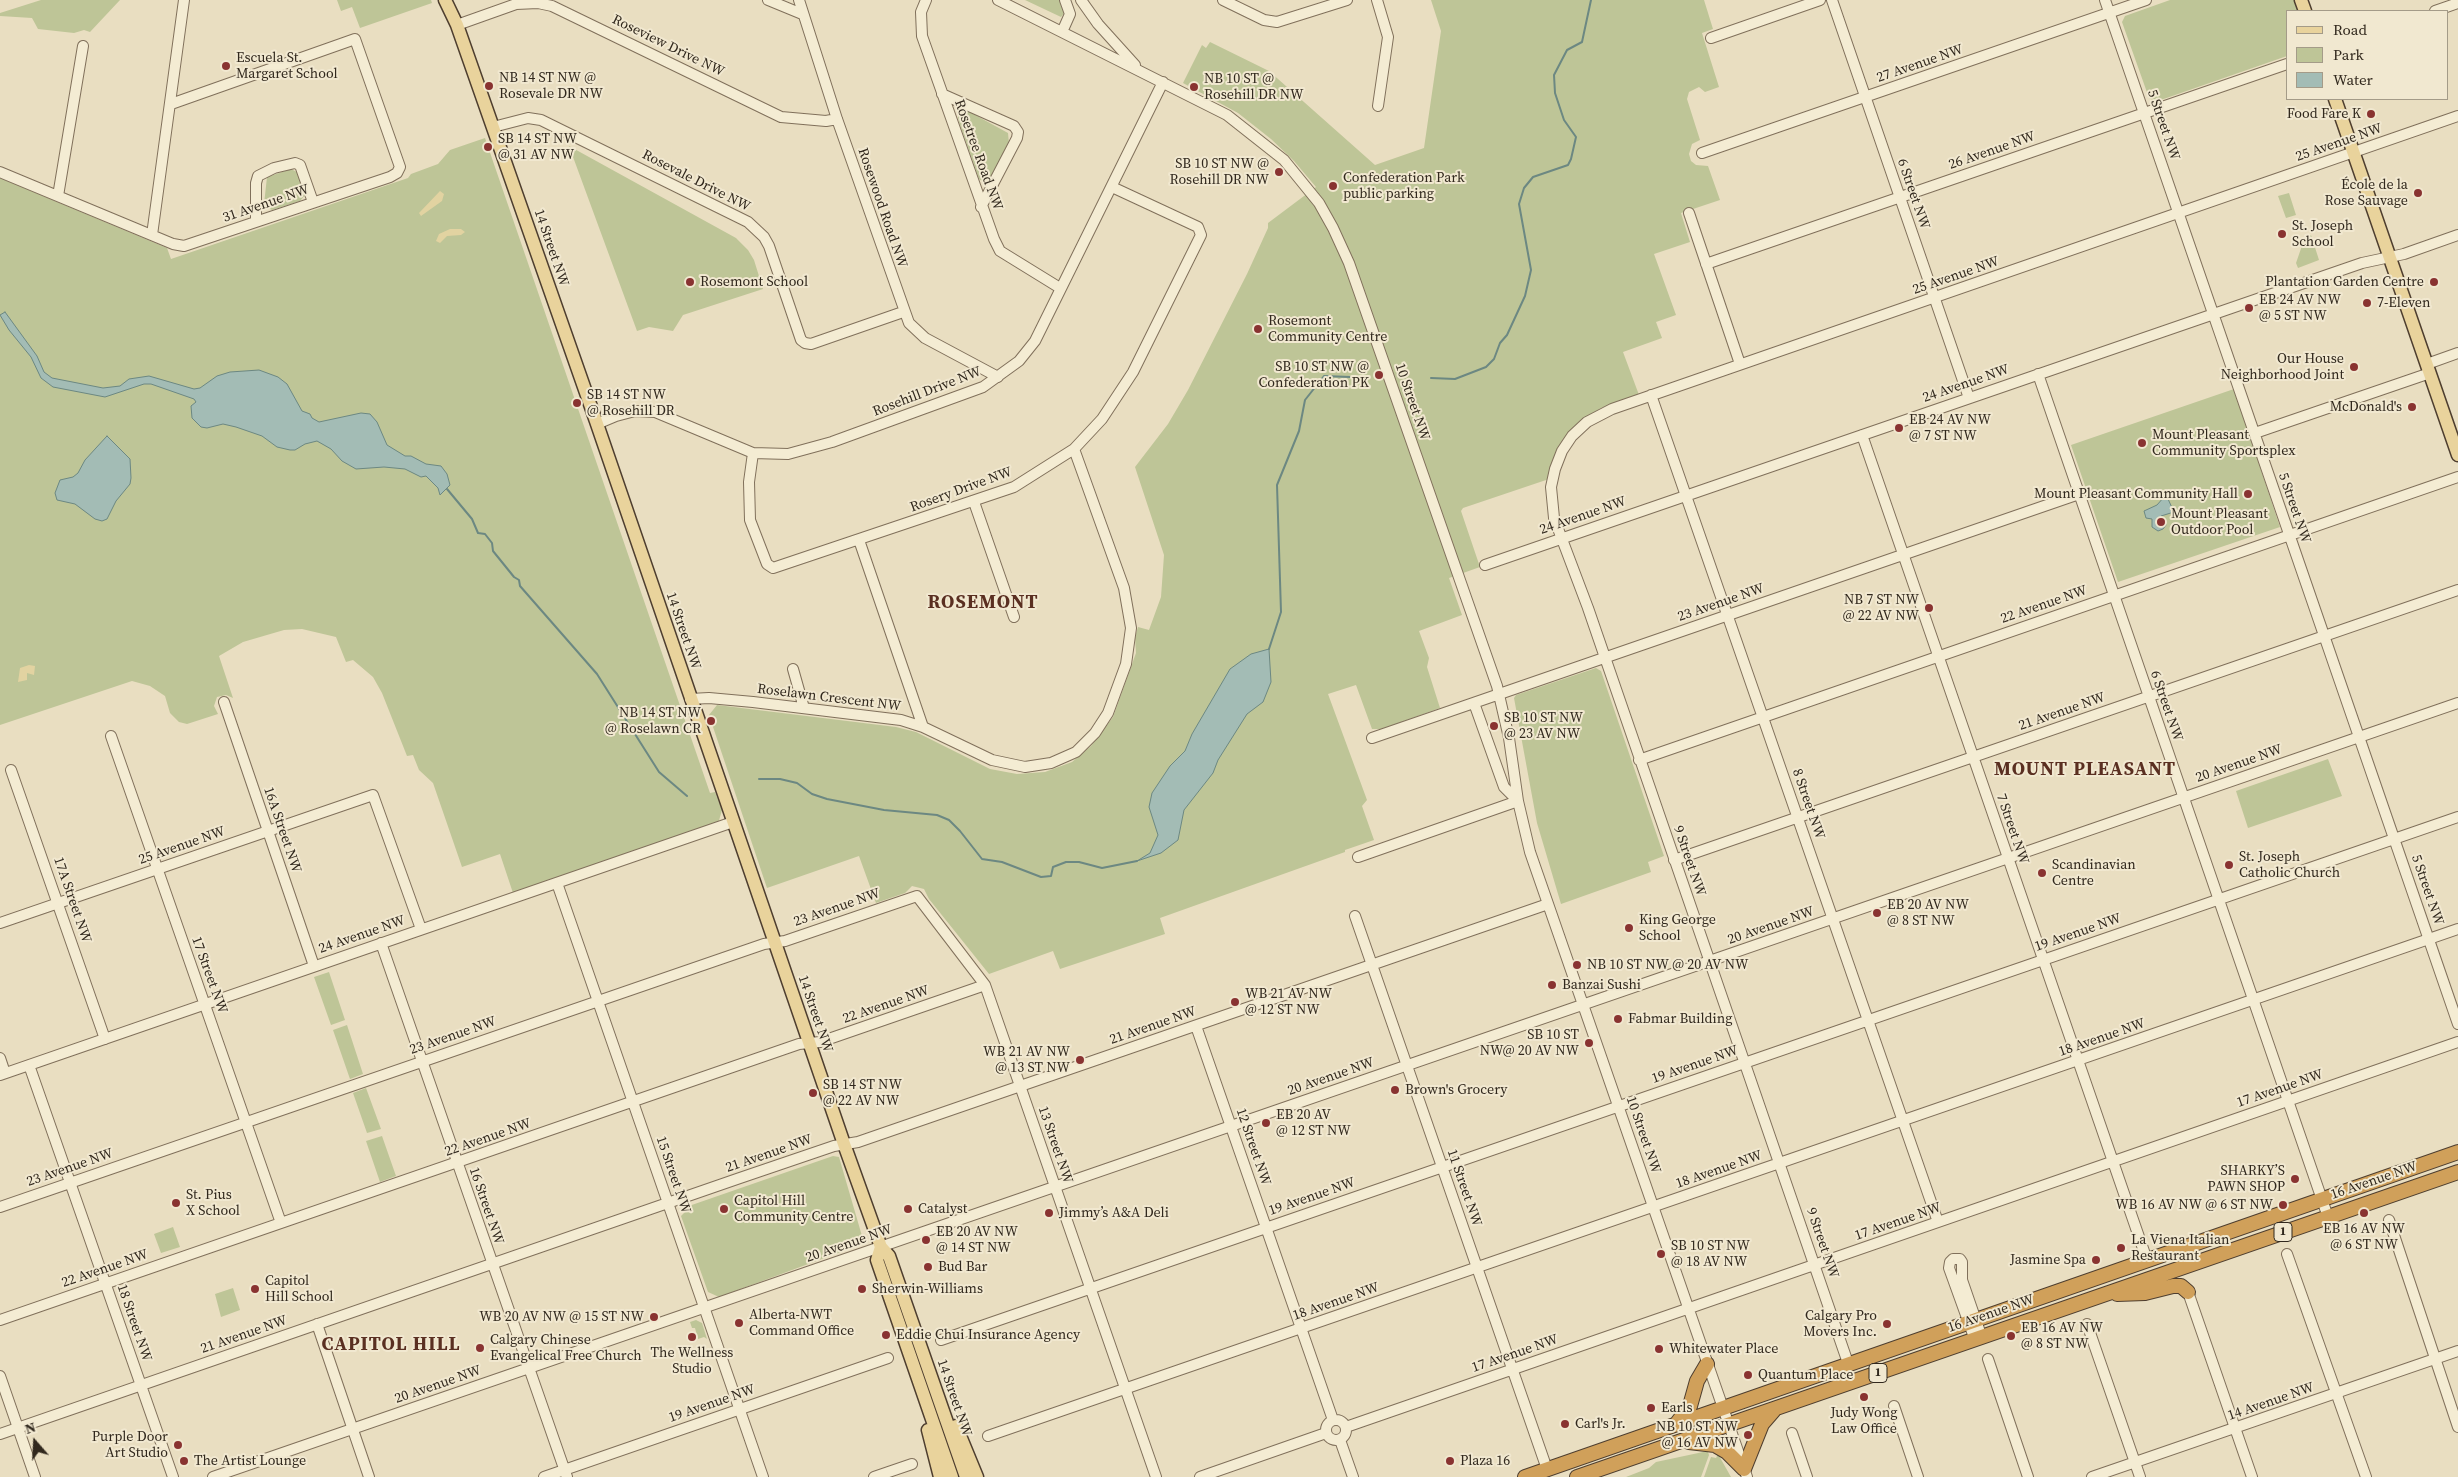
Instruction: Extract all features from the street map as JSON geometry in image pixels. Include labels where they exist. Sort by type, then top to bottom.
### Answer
[{"type":"highway","name":"16 Avenue NW","points":[[1525,1477],[2458,1152]]},
{"type":"highway","name":"16 Avenue NW","points":[[1577,1477],[2458,1172]]},
{"type":"highway","points":[[2109,1293],[2145,1293],[2173,1286],[2181,1286],[2188,1292]]},
{"type":"highway","points":[[1676,1425],[1690,1406],[1697,1381],[1707,1364]]},
{"type":"highway","points":[[1681,1441],[1715,1444],[1727,1452],[1746,1473],[1762,1424],[1775,1409]]},
{"type":"main road","name":"14 Street NW","points":[[445,0],[457,25],[597,424],[844,1144],[881,1248],[889,1256],[966,1477]]},
{"type":"main road","name":"14 Street NW","points":[[454,0],[457,25]]},
{"type":"main road","points":[[2335,100],[2458,455]]},
{"type":"main road","name":"14 Street NW","points":[[881,1248],[877,1260],[952,1477]]},
{"type":"main road","points":[[927,1365],[952,1415],[977,1477]]},
{"type":"main road","points":[[914,1369],[940,1477]]},
{"type":"street","points":[[152,235],[184,0]]},
{"type":"street","points":[[768,0],[802,14]]},
{"type":"street","name":"Rosewood Road NW","points":[[799,0],[837,119],[904,312],[915,331],[925,338],[998,377]]},
{"type":"street","name":"Rosetree Road NW","points":[[926,0],[921,12],[922,36],[981,207],[1000,251],[1060,288]]},
{"type":"street","name":"10 Street NW","points":[[998,0],[1227,115],[1261,140],[1301,179],[1319,203],[1333,228],[1349,263],[1499,695],[1509,738],[1518,801],[1530,852],[1746,1473]]},
{"type":"street","points":[[1062,32],[1070,14],[1065,0]]},
{"type":"street","name":"10 Street NW","points":[[1081,0],[1098,24],[1141,71]]},
{"type":"street","points":[[1223,0],[1264,20],[1277,22],[1347,0]]},
{"type":"street","points":[[1377,0],[1388,37],[1378,106]]},
{"type":"street","points":[[1711,38],[1820,0]]},
{"type":"street","name":"6 Street NW","points":[[1832,0],[1968,398]]},
{"type":"street","name":"5 Street NW","points":[[2106,0],[2458,1024]]},
{"type":"street","name":"27 Avenue NW","points":[[1702,153],[2146,0]]},
{"type":"street","name":"Roseview Drive NW","points":[[457,25],[516,4],[552,6],[781,117],[826,121],[837,119]]},
{"type":"street","points":[[2438,10],[2458,4]]},
{"type":"street","name":"31 Avenue NW","points":[[0,172],[152,235],[184,246],[390,177],[397,173],[400,167],[355,39],[171,104]]},
{"type":"street","points":[[58,196],[83,46]]},
{"type":"street","name":"26 Avenue NW","points":[[1706,264],[2286,64]]},
{"type":"street","name":"Rosehill Drive NW","points":[[597,424],[622,414],[636,411],[655,412],[753,453],[788,454],[832,442],[984,388],[1019,361],[1035,342],[1163,82]]},
{"type":"street","points":[[942,94],[1014,126],[1018,132],[1017,138],[981,207]]},
{"type":"street","name":"25 Avenue NW","points":[[1562,537],[1554,518],[1551,495],[1554,469],[1562,451],[1579,429],[1595,417],[1651,395],[2458,116]]},
{"type":"street","name":"Rosevale Drive NW","points":[[493,127],[528,118],[541,120],[748,222],[764,237],[769,246],[801,340],[806,343],[811,344],[904,312]]},
{"type":"street","points":[[256,222],[256,183],[258,176],[274,168],[295,163],[300,165],[304,169],[314,202]]},
{"type":"street","name":"Rosery Drive NW","points":[[753,453],[748,482],[750,520],[767,564],[773,568],[974,502],[1014,486],[1074,449],[1102,419],[1133,372],[1201,235],[1198,227],[1112,187]]},
{"type":"street","points":[[1689,214],[1740,364]]},
{"type":"street","name":"24 Avenue NW","points":[[1485,565],[2362,262],[2404,254],[2458,235]]},
{"type":"street","points":[[2255,434],[2429,368],[2458,353]]},
{"type":"street","name":"6 Street NW","points":[[2038,374],[2328,1216]]},
{"type":"street","name":"8 Street NW","points":[[1651,395],[1938,1222]]},
{"type":"street","name":"7 Street NW","points":[[1862,435],[2147,1260]]},
{"type":"street","name":"Roselawn Crescent NW","points":[[690,699],[709,698],[901,720],[923,727],[992,760],[1025,767],[1051,763],[1076,752],[1095,732],[1108,713],[1126,664],[1131,628],[1128,606],[1074,449]]},
{"type":"street","name":"22 Avenue NW","points":[[1639,760],[1938,655],[2458,477]]},
{"type":"street","name":"23 Avenue NW","points":[[1372,738],[2079,494]]},
{"type":"street","points":[[974,502],[1014,617]]},
{"type":"street","name":"9 Street NW","points":[[1562,537],[1848,1363]]},
{"type":"street","points":[[859,540],[923,727]]},
{"type":"street","name":"21 Avenue NW","points":[[1674,860],[2458,590]]},
{"type":"street","points":[[793,669],[804,708]]},
{"type":"street","name":"16A Street NW","points":[[224,702],[314,966]]},
{"type":"street","name":"20 Avenue NW","points":[[213,1477],[881,1248],[2458,702]]},
{"type":"street","name":"10 Street NW","points":[[1474,703],[1504,788],[1518,801]]},
{"type":"street","name":"17 Street NW","points":[[111,736],[281,1223]]},
{"type":"street","name":"17A Street NW","points":[[11,770],[105,1039]]},
{"type":"street","name":"25 Avenue NW","points":[[0,923],[373,794],[421,929]]},
{"type":"street","points":[[1358,856],[1518,801]]},
{"type":"street","name":"19 Avenue NW","points":[[941,1340],[2458,816]]},
{"type":"street","name":"24 Avenue NW","points":[[2,1074],[733,822]]},
{"type":"street","name":"15 Street NW","points":[[558,883],[763,1477]]},
{"type":"street","name":"23 Avenue NW","points":[[0,1207],[764,944],[785,941],[917,896]]},
{"type":"street","name":"13 Street NW","points":[[917,896],[985,985],[1156,1477]]},
{"type":"street","name":"21 Avenue NW","points":[[0,1434],[669,1203],[844,1144],[858,1142],[1548,904]]},
{"type":"street","name":"11 Street NW","points":[[1355,916],[1547,1469]]},
{"type":"street","name":"18 Avenue NW","points":[[988,1436],[2458,929]]},
{"type":"street","name":"16 Street NW","points":[[381,943],[565,1474]]},
{"type":"street","name":"22 Avenue NW","points":[[0,1320],[799,1044],[820,1042],[985,985]]},
{"type":"street","name":"12 Street NW","points":[[1196,1026],[1333,1420]]},
{"type":"street","name":"17 Avenue NW","points":[[1346,1427],[2458,1042]]},
{"type":"street","points":[[0,1058],[2,1074]]},
{"type":"street","name":"18 Street NW","points":[[29,1065],[173,1477]]},
{"type":"street","points":[[2389,1220],[2458,1427]]},
{"type":"street","points":[[2287,1254],[2366,1477]]},
{"type":"street","points":[[1972,1321],[1949,1268],[1950,1262],[1953,1259],[1960,1259],[1962,1262],[1962,1280],[1978,1339]]},
{"type":"street","points":[[2188,1292],[2252,1477]]},
{"type":"street","points":[[317,1324],[370,1477]]},
{"type":"street","points":[[2087,1324],[2140,1477]]},
{"type":"street","name":"14 Avenue NW","points":[[2092,1477],[2458,1352]]},
{"type":"street","name":"19 Avenue NW","points":[[544,1477],[565,1474],[740,1409],[888,1358]]},
{"type":"street","points":[[1988,1359],[2028,1477]]},
{"type":"street","points":[[0,1376],[35,1477]]},
{"type":"street","points":[[1894,1406],[1918,1477]]},
{"type":"street","points":[[1333,1420],[1341,1421],[1346,1427],[1346,1434],[1340,1440],[1332,1440],[1326,1433],[1327,1425],[1333,1420]]},
{"type":"street","points":[[1200,1477],[1326,1433]]},
{"type":"street","points":[[1792,1433],[1807,1477]]},
{"type":"street","points":[[1340,1440],[1354,1477]]},
{"type":"street","points":[[874,1477],[912,1464]]},
{"type":"green space","points":[[41,0],[120,0],[90,32],[84,30],[74,33],[38,29],[32,18],[0,16],[0,13]]},
{"type":"green space","points":[[337,0],[431,0],[432,3],[360,28],[352,7],[341,11]]},
{"type":"green space","points":[[1025,0],[1061,0],[1066,11],[1061,17]]},
{"type":"green space","points":[[1431,0],[1704,0],[1713,29],[1702,33],[1719,87],[1705,92],[1699,87],[1689,92],[1687,99],[1700,140],[1692,144],[1689,154],[1691,161],[1696,165],[1708,166],[1720,200],[1681,213],[1690,242],[1654,254],[1676,315],[1656,322],[1662,338],[1623,352],[1639,395],[1601,408],[1577,425],[1549,479],[1463,508],[1461,511],[1480,567],[1449,578],[1462,615],[1419,631],[1429,658],[1427,667],[1440,708],[1382,729],[1372,729],[1356,685],[1328,694],[1367,800],[1362,806],[1374,840],[1160,918],[1165,934],[1060,969],[1053,951],[989,974],[929,899],[924,889],[912,886],[905,893],[876,903],[859,856],[767,888],[709,715],[717,705],[896,727],[916,732],[990,769],[1017,774],[1045,772],[1072,762],[1091,746],[1113,717],[1136,653],[1135,637],[1138,627],[1149,630],[1161,597],[1164,555],[1135,467],[1168,424],[1188,390],[1247,274],[1268,228],[1268,223],[1316,187],[1294,161],[1271,139],[1238,113],[1183,83],[1202,45],[1206,48],[1210,42],[1269,71],[1375,165],[1424,148],[1441,31]]},
{"type":"green space","points":[[2170,0],[2294,0],[2298,10],[2286,10],[2286,56],[2155,102],[2149,98],[2122,22],[2125,16]]},
{"type":"green space","points":[[966,110],[1008,133],[1009,144],[989,181],[984,182],[979,179],[959,122],[958,117],[961,111]]},
{"type":"green space","points":[[485,138],[710,793],[715,792],[722,810],[718,824],[513,893],[500,854],[462,867],[433,783],[419,770],[413,755],[407,756],[382,693],[373,677],[353,660],[346,662],[336,637],[302,629],[284,630],[243,642],[219,656],[233,698],[226,695],[217,697],[214,706],[218,714],[187,724],[179,722],[170,713],[165,696],[150,686],[132,681],[0,725],[0,178],[167,248],[171,259],[408,178],[411,174],[438,164],[450,150]]},
{"type":"green space","name":"Rosemont School","points":[[569,146],[736,238],[748,250],[754,260],[763,289],[683,315],[673,331],[649,327],[637,331]]},
{"type":"green space","points":[[291,169],[299,173],[305,195],[300,201],[272,210],[266,207],[264,204],[267,177]]},
{"type":"green space","points":[[2289,193],[2296,215],[2286,218],[2278,196]]},
{"type":"green space","points":[[2311,235],[2319,260],[2298,268],[2296,263],[2305,237]]},
{"type":"green space","points":[[2234,389],[2280,527],[2118,582],[2071,445]]},
{"type":"green space","points":[[1596,668],[1601,671],[1664,856],[1648,862],[1651,872],[1561,904],[1537,823],[1514,698],[1516,695]]},
{"type":"green space","points":[[2328,759],[2342,796],[2248,828],[2236,791]]},
{"type":"green space","points":[[329,972],[345,1020],[331,1025],[314,977]]},
{"type":"green space","points":[[347,1025],[363,1074],[350,1079],[333,1030]]},
{"type":"green space","points":[[366,1088],[381,1129],[367,1133],[353,1093]]},
{"type":"green space","points":[[382,1136],[396,1176],[380,1182],[366,1141]]},
{"type":"green space","points":[[833,1156],[839,1157],[862,1236],[857,1246],[719,1297],[708,1292],[681,1216],[685,1212],[686,1207]]},
{"type":"green space","points":[[173,1227],[180,1247],[161,1253],[154,1234]]},
{"type":"green space","points":[[233,1288],[240,1310],[221,1317],[215,1294]]},
{"type":"green space","points":[[696,1320],[702,1323],[707,1339],[704,1337],[698,1339],[695,1328],[692,1328],[690,1322]]},
{"type":"green space","points":[[1708,1452],[1709,1455],[1701,1477],[1626,1477],[1649,1468],[1656,1462]]},
{"type":"green space","points":[[1718,1454],[1731,1477],[1704,1477],[1711,1457],[1716,1458]]},
{"type":"sand","points":[[440,191],[444,194],[442,201],[421,216],[419,213]]},
{"type":"sand","points":[[450,229],[461,229],[465,232],[461,235],[447,236],[440,243],[436,241],[439,234]]},
{"type":"sand","points":[[29,665],[35,666],[34,675],[27,673],[27,680],[18,682],[20,668]]},
{"type":"water","points":[[5,312],[37,356],[44,372],[52,378],[103,388],[120,386],[129,379],[149,376],[194,389],[200,388],[217,376],[230,372],[259,370],[278,377],[287,384],[302,411],[310,414],[312,418],[319,422],[361,413],[370,414],[377,422],[387,445],[405,456],[411,456],[426,464],[441,466],[447,474],[450,485],[440,495],[438,488],[426,476],[421,477],[405,469],[384,467],[356,469],[342,461],[331,449],[317,441],[305,444],[295,450],[290,450],[277,447],[262,436],[236,427],[223,424],[207,428],[201,427],[192,418],[191,406],[196,402],[194,399],[151,384],[144,384],[105,397],[53,387],[41,378],[31,357],[9,330],[0,315]]},
{"type":"water","points":[[107,436],[130,459],[131,478],[130,484],[116,501],[107,519],[102,521],[95,519],[75,504],[57,500],[55,493],[60,480],[73,477],[78,473],[85,460]]},
{"type":"water","points":[[2164,497],[2168,499],[2174,512],[2161,516],[2166,525],[2158,531],[2152,527],[2152,519],[2146,518],[2144,511],[2157,505]]},
{"type":"water","points":[[1269,649],[1271,682],[1263,702],[1247,714],[1218,760],[1213,773],[1184,810],[1178,840],[1161,853],[1137,861],[1150,853],[1158,835],[1149,807],[1152,793],[1170,766],[1185,751],[1192,734],[1230,669],[1251,654]]},
{"type":"waterway","points":[[1431,378],[1455,379],[1486,367],[1494,359],[1500,343],[1507,335],[1525,296],[1531,270],[1519,204],[1524,188],[1533,177],[1568,165],[1571,159],[1576,137],[1564,120],[1555,93],[1554,75],[1567,50],[1582,42],[1591,0]]},
{"type":"waterway","points":[[1269,649],[1281,612],[1277,485],[1299,431],[1305,400],[1324,376],[1350,377]]},
{"type":"waterway","points":[[447,489],[472,519],[478,533],[485,534],[492,543],[493,551],[514,577],[519,580],[520,586],[597,674],[659,772],[687,796]]},
{"type":"waterway","points":[[759,779],[780,779],[797,783],[812,794],[827,799],[884,810],[937,815],[949,820],[982,859],[1002,862],[1041,877],[1051,876],[1053,867],[1066,862],[1079,862],[1102,868],[1137,861]]},
{"type":"place","name":"Escuela St. Margaret School","points":[[226,66]]},
{"type":"place","name":"NB 14 ST NW @ Rosevale DR NW","points":[[489,86]]},
{"type":"place","name":"NB 10 ST @ Rosehill DR NW","points":[[1194,87]]},
{"type":"place","name":"Food Fare K","points":[[2371,114]]},
{"type":"place","name":"SB 14 ST NW @ 31 AV NW","points":[[488,147]]},
{"type":"place","name":"SB 10 ST NW @ Rosehill DR NW","points":[[1279,172]]},
{"type":"place","name":"Confederation Park public parking","points":[[1333,186]]},
{"type":"place","name":"École de la Rose Sauvage","points":[[2418,193]]},
{"type":"place","name":"St. Joseph School","points":[[2282,234]]},
{"type":"place","name":"Rosemont School","points":[[690,282]]},
{"type":"place","name":"Plantation Garden Centre","points":[[2434,282]]},
{"type":"place","name":"7-Eleven","points":[[2367,303]]},
{"type":"place","name":"EB 24 AV NW @ 5 ST NW","points":[[2249,308]]},
{"type":"place","name":"Rosemont Community Centre","points":[[1258,329]]},
{"type":"place","name":"Our House Neighborhood Joint","points":[[2354,367]]},
{"type":"place","name":"SB 10 ST NW @ Confederation PK","points":[[1379,375]]},
{"type":"place","name":"SB 14 ST NW @ Rosehill DR","points":[[577,403]]},
{"type":"place","name":"McDonald's","points":[[2412,407]]},
{"type":"place","name":"EB 24 AV NW @ 7 ST NW","points":[[1899,428]]},
{"type":"place","name":"Mount Pleasant Community Sportsplex","points":[[2142,443]]},
{"type":"place","name":"Mount Pleasant Community Hall","points":[[2248,494]]},
{"type":"place","name":"Mount Pleasant Outdoor Pool","points":[[2161,522]]},
{"type":"place","name":"NB 7 ST NW @ 22 AV NW","points":[[1929,608]]},
{"type":"place","name":"NB 14 ST NW @ Roselawn CR","points":[[711,721]]},
{"type":"place","name":"SB 10 ST NW @ 23 AV NW","points":[[1494,726]]},
{"type":"place","name":"St. Joseph Catholic Church","points":[[2229,865]]},
{"type":"place","name":"Scandinavian Centre","points":[[2042,873]]},
{"type":"place","name":"EB 20 AV NW @ 8 ST NW","points":[[1877,913]]},
{"type":"place","name":"King George School","points":[[1629,928]]},
{"type":"place","name":"NB 10 ST NW @ 20 AV NW","points":[[1577,965]]},
{"type":"place","name":"Banzai Sushi","points":[[1552,985]]},
{"type":"place","name":"WB 21 AV NW @ 12 ST NW","points":[[1235,1002]]},
{"type":"place","name":"Fabmar Building","points":[[1618,1019]]},
{"type":"place","name":"SB 10 ST NW@ 20 AV NW","points":[[1589,1043]]},
{"type":"place","name":"WB 21 AV NW @ 13 ST NW","points":[[1080,1060]]},
{"type":"place","name":"Brown's Grocery","points":[[1395,1090]]},
{"type":"place","name":"SB 14 ST NW @ 22 AV NW","points":[[813,1093]]},
{"type":"place","name":"EB 20 AV @ 12 ST NW","points":[[1266,1123]]},
{"type":"place","name":"SHARKY’S PAWN SHOP","points":[[2295,1179]]},
{"type":"place","name":"St. Pius X School","points":[[176,1203]]},
{"type":"place","name":"WB 16 AV NW @ 6 ST NW","points":[[2283,1205]]},
{"type":"place","name":"Capitol Hill Community Centre","points":[[724,1209]]},
{"type":"place","name":"Catalyst","points":[[908,1209]]},
{"type":"place","name":"Jimmy’s A&A Deli","points":[[1049,1213]]},
{"type":"place","name":"EB 16 AV NW @ 6 ST NW","points":[[2364,1213]]},
{"type":"place","name":"EB 20 AV NW @ 14 ST NW","points":[[926,1240]]},
{"type":"place","name":"La Viena Italian Restaurant","points":[[2121,1248]]},
{"type":"place","name":"SB 10 ST NW @ 18 AV NW","points":[[1661,1254]]},
{"type":"place","name":"Jasmine Spa","points":[[2096,1260]]},
{"type":"place","name":"Bud Bar","points":[[928,1267]]},
{"type":"place","name":"Capitol Hill School","points":[[255,1289]]},
{"type":"place","name":"Sherwin-Williams","points":[[862,1289]]},
{"type":"place","name":"WB 20 AV NW @ 15 ST NW","points":[[654,1317]]},
{"type":"place","name":"Alberta-NWT Command Office","points":[[739,1323]]},
{"type":"place","name":"Calgary Pro Movers Inc.","points":[[1887,1324]]},
{"type":"place","name":"Eddie Chui Insurance Agency","points":[[886,1335]]},
{"type":"place","name":"EB 16 AV NW @ 8 ST NW","points":[[2011,1336]]},
{"type":"place","name":"The Wellness Studio","points":[[692,1337]]},
{"type":"place","name":"Calgary Chinese Evangelical Free Church","points":[[480,1348]]},
{"type":"place","name":"Whitewater Place","points":[[1659,1349]]},
{"type":"place","name":"Quantum Place","points":[[1748,1375]]},
{"type":"place","name":"Judy Wong Law Office","points":[[1864,1397]]},
{"type":"place","name":"Earls","points":[[1651,1408]]},
{"type":"place","name":"Carl's Jr.","points":[[1565,1424]]},
{"type":"place","name":"NB 10 ST NW @ 16 AV NW","points":[[1748,1435]]},
{"type":"place","name":"Purple Door Art Studio","points":[[178,1445]]},
{"type":"place","name":"The Artist Lounge","points":[[184,1461]]},
{"type":"place","name":"Plaza 16","points":[[1450,1461]]},
{"type":"district","name":"ROSEMONT","points":[[983,603]]},
{"type":"district","name":"MOUNT PLEASANT","points":[[2085,770]]},
{"type":"district","name":"CAPITOL HILL","points":[[391,1345]]}]
